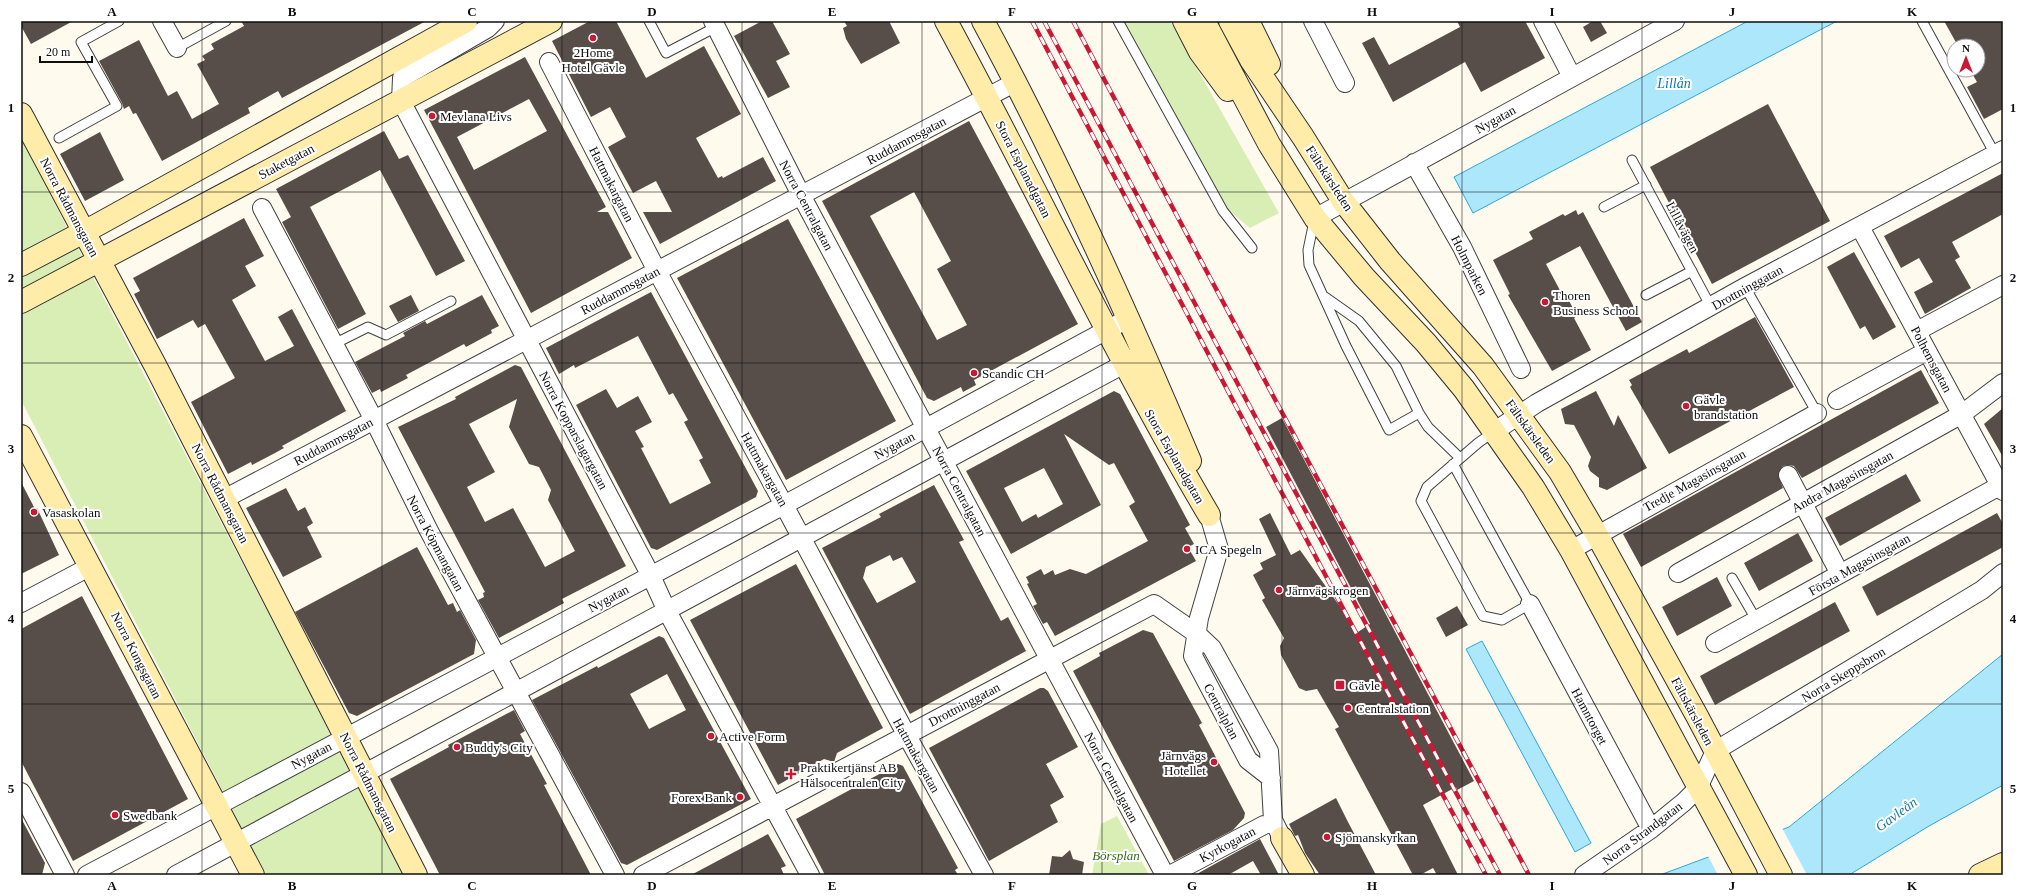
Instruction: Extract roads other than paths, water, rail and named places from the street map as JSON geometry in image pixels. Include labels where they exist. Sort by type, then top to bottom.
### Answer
[{"type":"main road","points":[[21,265],[466,21]]},
{"type":"main road","name":"Staketgatan","points":[[21,302],[551,21]]},
{"type":"main road","name":"Stora Esplanadgatan","points":[[946,21],[987,97],[1162,437],[1209,515]]},
{"type":"main road","name":"Stora Esplanadgatan","points":[[983,21],[1016,82],[1129,318],[1198,482],[1209,515]]},
{"type":"main road","points":[[1184,21],[1200,52],[1269,144]]},
{"type":"main road","points":[[1204,21],[1269,144],[1315,218],[1364,277],[1426,343],[1495,431],[1571,550],[1746,875]]},
{"type":"main road","name":"Fältskärsleden","points":[[1230,21],[1251,60],[1303,137],[1343,201],[1390,260],[1483,366],[1520,414],[1560,472],[1597,534],[1697,716],[1781,875]]},
{"type":"main road","points":[[1248,21],[1303,137]]},
{"type":"main road","name":"Norra Rådmansgatan","points":[[21,114],[155,365],[416,875]]},
{"type":"main road","name":"Norra Kungsgatan","points":[[21,436],[91,566],[252,875]]},
{"type":"main road","points":[[1273,828],[1303,875]]},
{"type":"street","points":[[162,21],[177,48]]},
{"type":"street","points":[[401,101],[402,78],[488,28],[495,21]]},
{"type":"street","points":[[1313,21],[1345,83]]},
{"type":"street","points":[[1543,21],[1572,76]]},
{"type":"street","name":"Nygatan","points":[[1315,218],[1343,201],[1675,21]]},
{"type":"street","name":"Norra Centralgatan","points":[[715,24],[801,195],[1164,875]]},
{"type":"street","name":"Hattmakargatan","points":[[549,62],[656,271],[784,504],[906,734],[984,875]]},
{"type":"street","name":"Ruddammsgatan","points":[[224,499],[1016,82]]},
{"type":"street","name":"Norra Kopparslagargatan","points":[[401,101],[651,576],[667,611],[810,875]]},
{"type":"street","name":"Drottninggatan","points":[[1495,431],[1520,414],[1745,287],[1999,152]]},
{"type":"street","name":"Holmparken","points":[[1414,163],[1462,247],[1521,368]]},
{"type":"street","name":"Norra Köpmangatan","points":[[262,208],[374,420],[429,531],[615,875]]},
{"type":"street","name":"Polhemsgatan","points":[[1860,227],[2002,487]]},
{"type":"street","points":[[1917,331],[2003,284]]},
{"type":"street","name":"Nygatan","points":[[86,875],[651,576],[1129,318]]},
{"type":"street","points":[[1837,400],[1927,351]]},
{"type":"street","points":[[176,875],[1144,353]]},
{"type":"street","name":"Andra Magasinsgatan","points":[[1678,573],[1962,414],[2003,383]]},
{"type":"street","name":"Tredje Magasinsgatan","points":[[1571,550],[1597,534],[1817,412]]},
{"type":"street","points":[[1788,475],[1840,574]]},
{"type":"street","name":"Första Magasinsgatan","points":[[1715,643],[2002,487]]},
{"type":"street","name":"Centralplan","points":[[1209,515],[1219,549],[1199,618],[1193,656],[1248,760],[1271,778],[1273,828]]},
{"type":"street","points":[[21,603],[91,566]]},
{"type":"street","name":"Norra Skeppsbron","points":[[1715,751],[1969,598],[2003,572]]},
{"type":"street","name":"Drottninggatan","points":[[643,875],[906,734],[1154,604],[1197,634]]},
{"type":"street","name":"Hamntorget","points":[[1530,604],[1651,829]]},
{"type":"street","points":[[1698,788],[1715,751]]},
{"type":"street","name":"Norra Strandgatan","points":[[1584,875],[1651,829],[1698,788]]},
{"type":"street","points":[[21,792],[65,875]]},
{"type":"street","name":"Kyrkogatan","points":[[1170,875],[1273,828]]},
{"type":"lane","points":[[59,138],[116,106],[81,42],[119,21]]},
{"type":"lane","points":[[177,48],[226,21]]},
{"type":"lane","points":[[649,21],[666,53],[715,24]]},
{"type":"lane","points":[[1118,21],[1223,211],[1252,248]]},
{"type":"lane","points":[[1922,21],[1999,152]]},
{"type":"lane","name":"Lillåvägen","points":[[1632,160],[1711,307]]},
{"type":"lane","points":[[1604,207],[1646,185]]},
{"type":"lane","points":[[1315,218],[1308,250],[1309,265],[1346,346],[1388,430],[1418,412]]},
{"type":"lane","points":[[1646,295],[1692,271]]},
{"type":"lane","points":[[1745,287],[1817,412]]},
{"type":"lane","points":[[1324,297],[1359,321],[1396,366],[1418,412],[1428,427],[1460,458]]},
{"type":"lane","points":[[334,344],[368,327],[386,335],[451,301]]},
{"type":"lane","points":[[1453,464],[1530,604],[1502,620],[1482,616],[1421,501],[1427,487],[1453,464],[1460,458],[1478,442],[1495,431]]},
{"type":"lane","points":[[1732,578],[1757,621]]},
{"type":"water","name":"Lillån","points":[[1748,21],[1837,21],[1473,213],[1454,177]]},
{"type":"water","points":[[1482,641],[1591,843],[1575,852],[1466,649]]},
{"type":"water","name":"Gavleån","points":[[2003,654],[2003,785],[1929,826],[1849,875],[1660,875],[1789,827]]},
{"type":"railway","points":[[1032,21],[1382,682],[1486,875]]},
{"type":"railway","points":[[1044,21],[1500,875]]},
{"type":"railway","points":[[1073,21],[1529,875]]},
{"type":"place","name":"2Home Hotel Gävle","points":[[593,38]]},
{"type":"place","name":"Mevlana Livs","points":[[432,116]]},
{"type":"place","name":"Thoren Business School","points":[[1545,302]]},
{"type":"place","name":"Scandic CH","points":[[974,373]]},
{"type":"place","name":"Gävle brandstation","points":[[1686,406]]},
{"type":"place","name":"Vasaskolan","points":[[34,512]]},
{"type":"place","name":"ICA Spegeln","points":[[1187,549]]},
{"type":"place","name":"Järnvägskrogen","points":[[1279,590]]},
{"type":"place","name":"Gävle","points":[[1340,685]]},
{"type":"place","name":"Centralstation","points":[[1348,708]]},
{"type":"place","name":"Active Form","points":[[711,736]]},
{"type":"place","name":"Buddy's City","points":[[457,747]]},
{"type":"place","name":"Järnvägs Hotellet","points":[[1214,762]]},
{"type":"place","name":"Praktikertjänst AB Hälsocentralen City","points":[[791,774]]},
{"type":"place","name":"Forex Bank","points":[[740,797]]},
{"type":"place","name":"Swedbank","points":[[115,815]]},
{"type":"place","name":"Sjömanskyrkan","points":[[1327,837]]},
{"type":"park label","name":"Börsplan","points":[[1116,855]]}]
